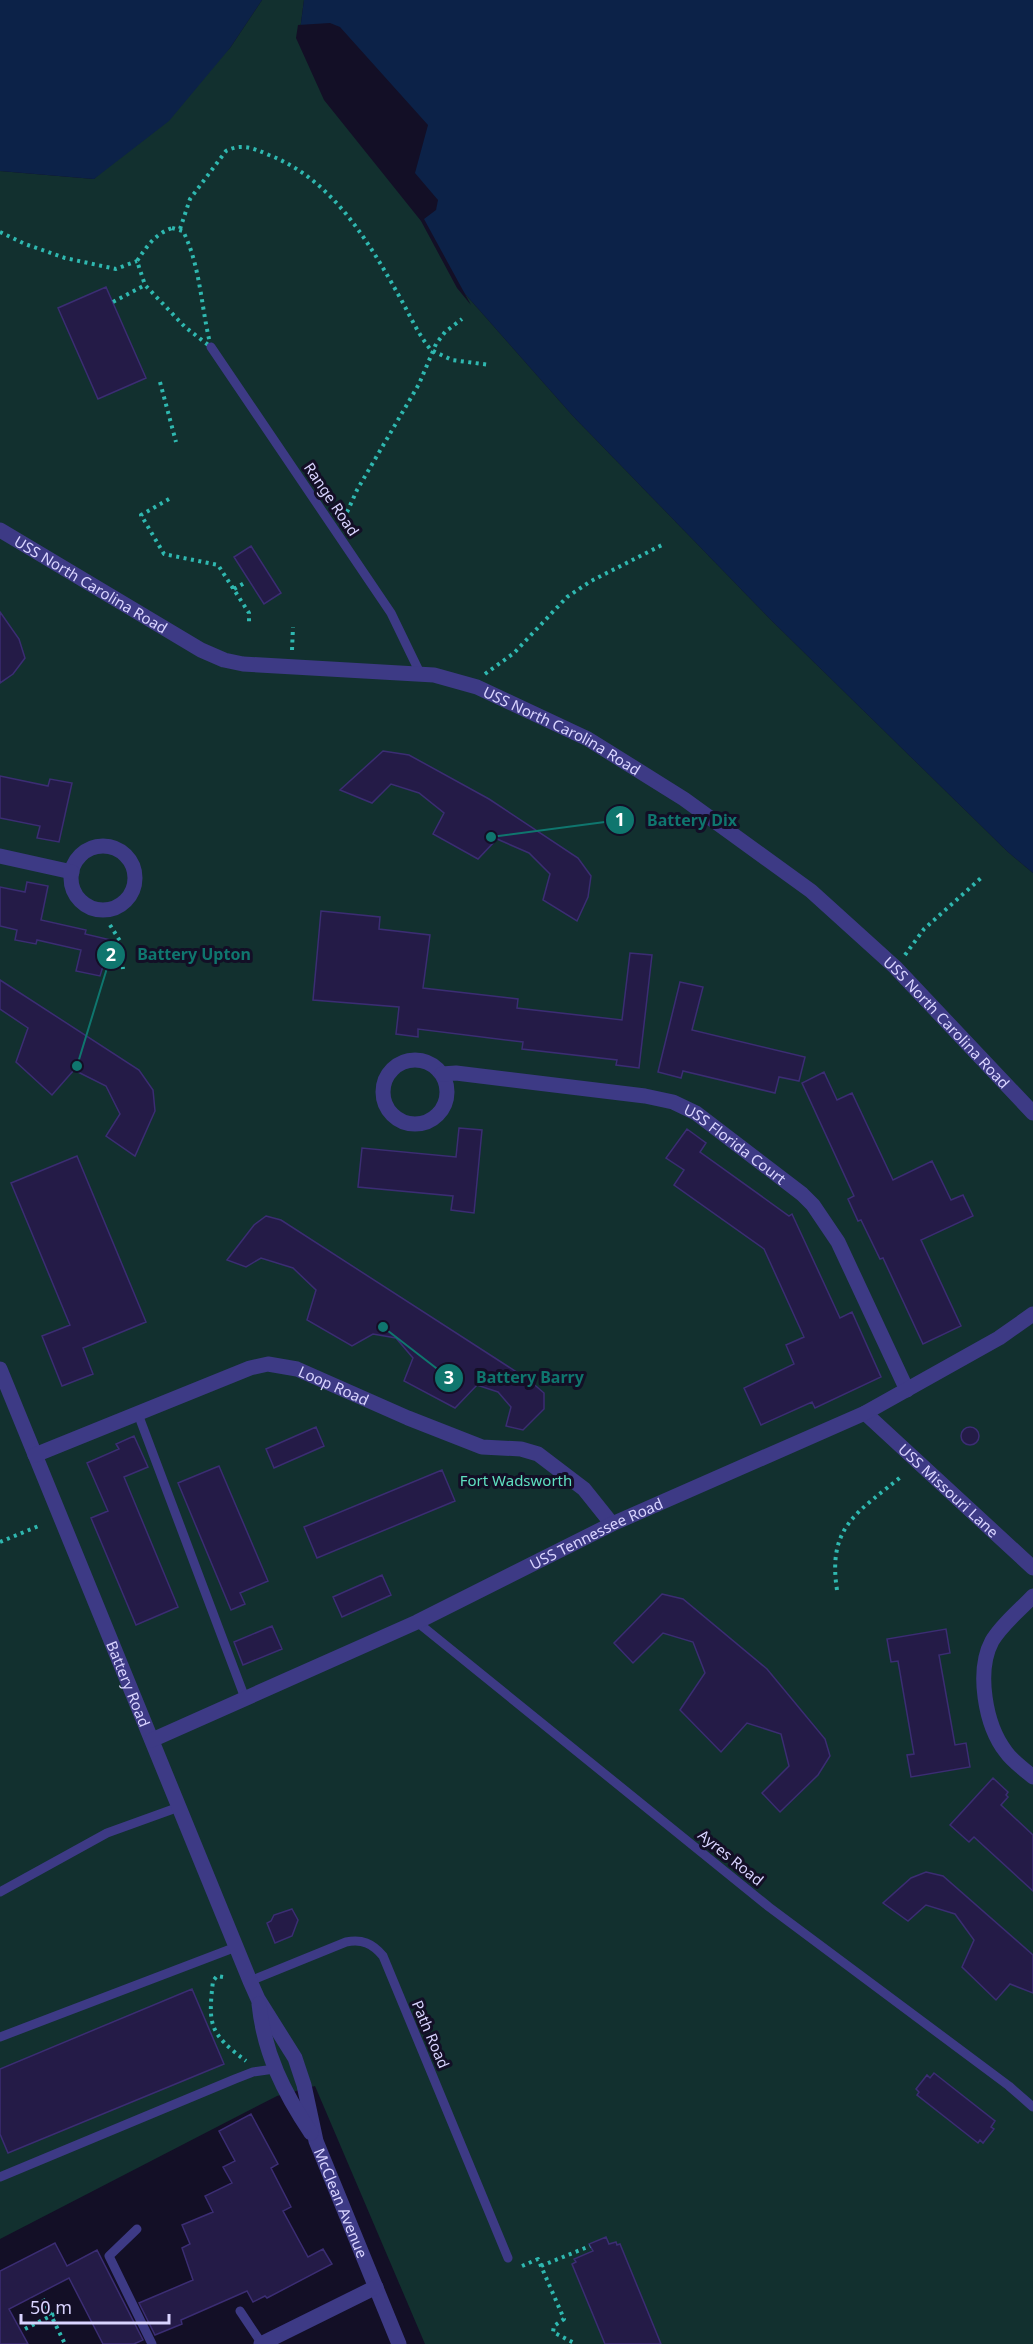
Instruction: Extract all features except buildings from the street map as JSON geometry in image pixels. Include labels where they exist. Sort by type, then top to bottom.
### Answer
[{"type":"street","name":"USS North Carolina Road","points":[[0,530],[213,656],[243,664],[420,673],[469,685],[588,739],[640,769],[737,835],[811,891],[894,967],[1033,1113]]},
{"type":"street","points":[[100,846],[110,847],[128,857],[133,865],[135,885],[123,904],[102,911],[82,903],[75,894],[72,872],[82,854],[100,846]]},
{"type":"street","points":[[0,856],[72,872]]},
{"type":"street","name":"USS Florida Court","points":[[417,1059],[435,1066],[442,1074],[446,1084],[444,1106],[429,1121],[407,1124],[389,1112],[383,1091],[385,1080],[398,1064],[417,1059]]},
{"type":"street","name":"USS Florida Court","points":[[442,1074],[456,1073],[645,1096],[673,1102],[696,1113],[802,1194],[822,1217],[838,1242],[907,1390]]},
{"type":"street","name":"USS Tennessee Road","points":[[152,1740],[417,1622],[612,1524],[865,1413],[999,1338],[1033,1314]]},
{"type":"street","name":"Loop Road","points":[[34,1455],[250,1368],[268,1364],[297,1369],[408,1418],[482,1447],[521,1449],[538,1454],[584,1490],[612,1524]]},
{"type":"street","name":"Battery Road","points":[[0,1369],[250,1981],[258,1999],[295,2058]]},
{"type":"street","name":"USS Missouri Lane","points":[[865,1413],[1033,1568]]},
{"type":"street","points":[[1033,1596],[996,1635],[988,1651],[984,1667],[986,1693],[995,1734],[1008,1755],[1033,1777]]},
{"type":"street","name":"Battery Road","points":[[258,1999],[262,2033],[274,2070],[316,2141]]},
{"type":"street","name":"McClean Avenue","points":[[295,2058],[304,2085],[316,2141],[399,2344]]},
{"type":"street","points":[[262,2344],[376,2287]]},
{"type":"lane","name":"Range Road","points":[[211,347],[391,613],[420,673]]},
{"type":"lane","points":[[138,1414],[245,1698]]},
{"type":"lane","name":"Ayres Road","points":[[417,1622],[770,1907],[1009,2086],[1033,2107]]},
{"type":"lane","points":[[0,1892],[107,1833],[179,1807]]},
{"type":"lane","name":"Path Road","points":[[250,1981],[346,1942],[357,1940],[376,1948],[383,1956],[508,2258]]},
{"type":"lane","points":[[0,2037],[236,1947]]},
{"type":"lane","points":[[0,2177],[253,2072],[274,2070]]},
{"type":"lane","points":[[136,2229],[109,2256],[153,2344]]},
{"type":"lane","points":[[240,2311],[262,2344]]},
{"type":"path","points":[[180,229],[190,199],[205,176],[226,151],[234,146],[247,146],[290,164],[318,183],[356,225],[425,343],[434,352],[452,360],[490,365]]},
{"type":"path","points":[[0,232],[25,244],[65,258],[116,269],[137,261],[148,243],[162,231],[172,228],[180,229]]},
{"type":"path","points":[[180,229],[187,240],[199,280],[202,315],[211,347]]},
{"type":"path","points":[[137,261],[145,285],[184,327],[211,347]]},
{"type":"path","points":[[113,302],[145,285]]},
{"type":"path","points":[[338,534],[357,490],[419,384],[445,332],[462,319]]},
{"type":"path","points":[[160,382],[176,442]]},
{"type":"path","points":[[169,499],[141,515],[164,554],[218,565],[249,613],[249,624]]},
{"type":"path","points":[[469,685],[514,653],[567,597],[591,581],[662,545]]},
{"type":"path","points":[[233,589],[246,582]]},
{"type":"path","points":[[292,666],[293,627]]},
{"type":"path","points":[[894,967],[924,929],[982,878]]},
{"type":"path","points":[[110,925],[120,941],[123,969]]},
{"type":"path","points":[[837,1590],[834,1570],[836,1550],[843,1530],[851,1519],[903,1475]]},
{"type":"path","points":[[0,1542],[41,1525]]},
{"type":"path","points":[[223,1977],[217,1976],[213,1981],[211,2024],[234,2051],[253,2063]]},
{"type":"path","points":[[541,2266],[590,2246]]},
{"type":"path","points":[[522,2266],[538,2259],[564,2319],[554,2326],[553,2332],[576,2344]]},
{"type":"path","points":[[43,2299],[65,2344]]},
{"type":"path","points":[[25,2329],[70,2306]]},
{"type":"green space","name":"Fort Wadsworth","points":[[262,0],[304,0],[299,38],[423,219],[459,287],[572,415],[773,622],[1008,852],[1033,873],[1033,2344],[425,2344],[315,2086],[277,2096],[0,2239],[0,171],[94,179],[230,48]]},
{"type":"water","points":[[0,0],[262,0],[230,48],[169,121],[94,179],[0,171]]},
{"type":"water","points":[[304,0],[1033,0],[1033,873],[1008,852],[773,622],[572,415],[459,287],[423,219],[299,38]]},
{"type":"pier","points":[[330,23],[340,27],[428,125],[415,173],[438,200],[436,210],[424,219],[471,305],[457,288],[421,221],[324,100],[296,38],[298,25]]},
{"type":"place","name":"Battery Dix","points":[[491,837]]},
{"type":"place","name":"Battery Upton","points":[[77,1066]]},
{"type":"place","name":"Battery Barry","points":[[383,1327]]}]
